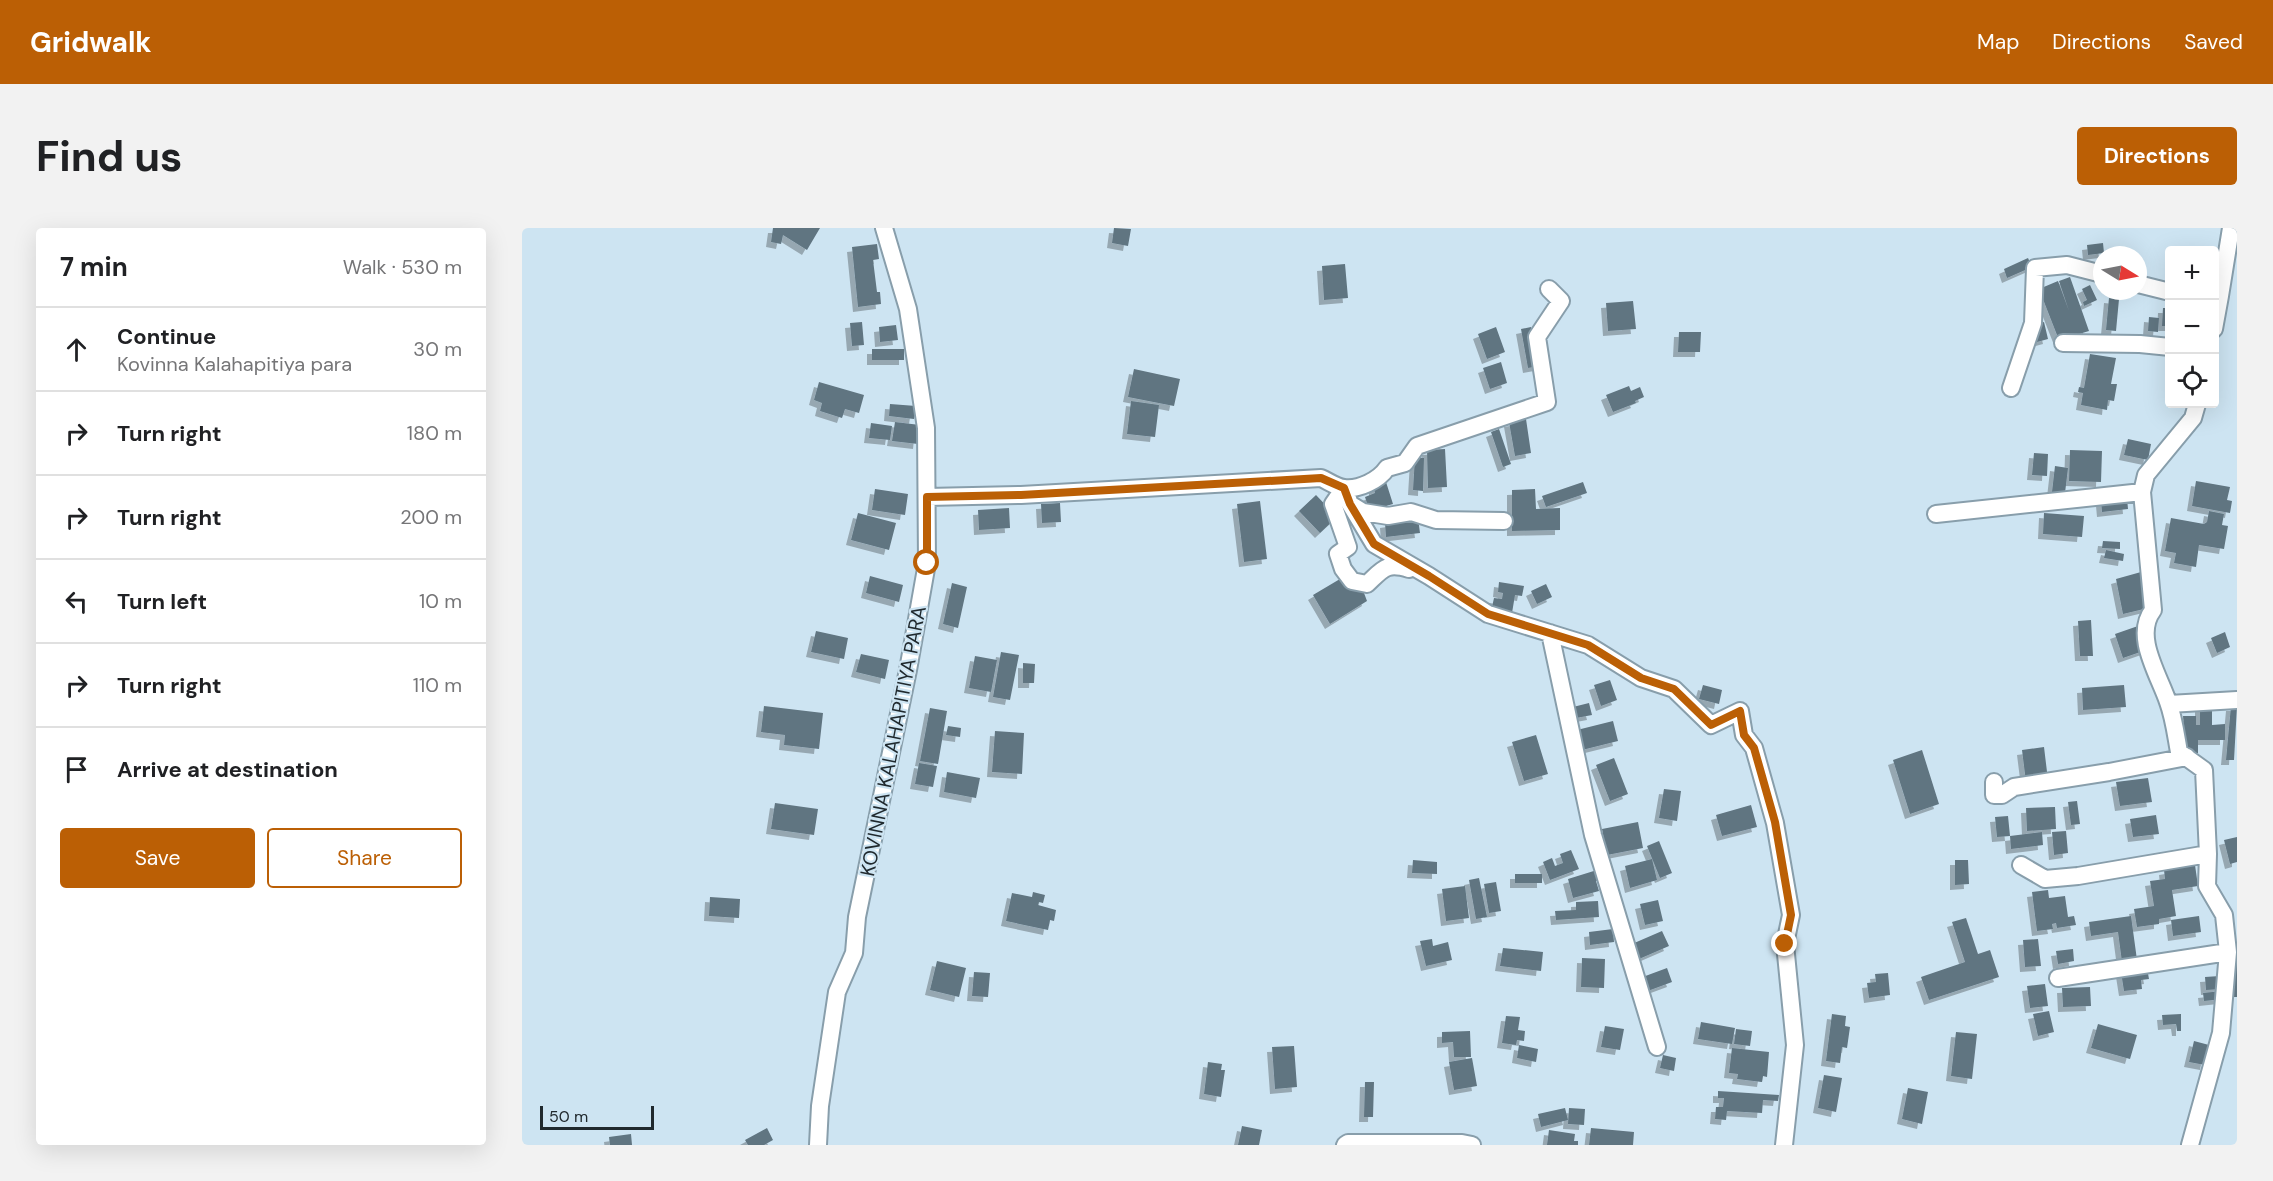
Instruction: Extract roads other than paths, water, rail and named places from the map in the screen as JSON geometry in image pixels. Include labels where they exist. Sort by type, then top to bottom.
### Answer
[{"type":"street","name":"KOVINNA KALAHAPITIYA PARA","points":[[818,1145],[820,1106],[837,992],[855,953],[857,917],[908,670],[927,563],[926,428],[908,309],[884,228]]},
{"type":"street","points":[[2219,286],[2231,228]]},
{"type":"street","points":[[2011,388],[2033,323],[2035,268],[2067,265],[2093,272]]},
{"type":"street","points":[[2147,286],[2165,291]]},
{"type":"street","points":[[927,497],[1021,495],[1321,478],[1344,488],[1361,485],[1381,477],[1387,468],[1405,463],[1417,446],[1547,402],[1537,337],[1561,301],[1549,289]]},
{"type":"street","points":[[2063,343],[2165,347]]},
{"type":"street","points":[[2190,1145],[2222,1033],[2228,952],[2224,915],[2207,886],[2208,854],[2204,770],[2180,752],[2169,704],[2146,646],[2145,620],[2153,610],[2142,492],[2146,475],[2182,434],[2193,418],[2196,408]]},
{"type":"street","points":[[1344,488],[1350,504],[1374,544],[1488,614],[1588,645],[1641,678],[1674,689],[1711,725],[1740,711],[1744,735],[1754,748],[1775,822],[1791,915],[1785,944],[1795,1045],[1784,1145]]},
{"type":"street","points":[[1344,488],[1333,504],[1348,547],[1338,554],[1343,569],[1352,581],[1367,584],[1387,566],[1395,565],[1429,576]]},
{"type":"street","points":[[1936,514],[2142,492]]},
{"type":"street","points":[[1350,504],[1362,512],[1388,516],[1411,512],[1436,520],[1504,521]]},
{"type":"street","points":[[1550,633],[1593,835],[1657,1047]]},
{"type":"street","points":[[2169,704],[2237,700]]},
{"type":"street","points":[[1994,782],[1994,795],[2002,795],[2014,787],[2187,757]]},
{"type":"street","points":[[2021,865],[2045,879],[2078,876],[2208,854]]},
{"type":"street","points":[[2058,978],[2228,952]]},
{"type":"street","points":[[1345,1145],[1348,1143],[1408,1142],[1472,1145]]}]
